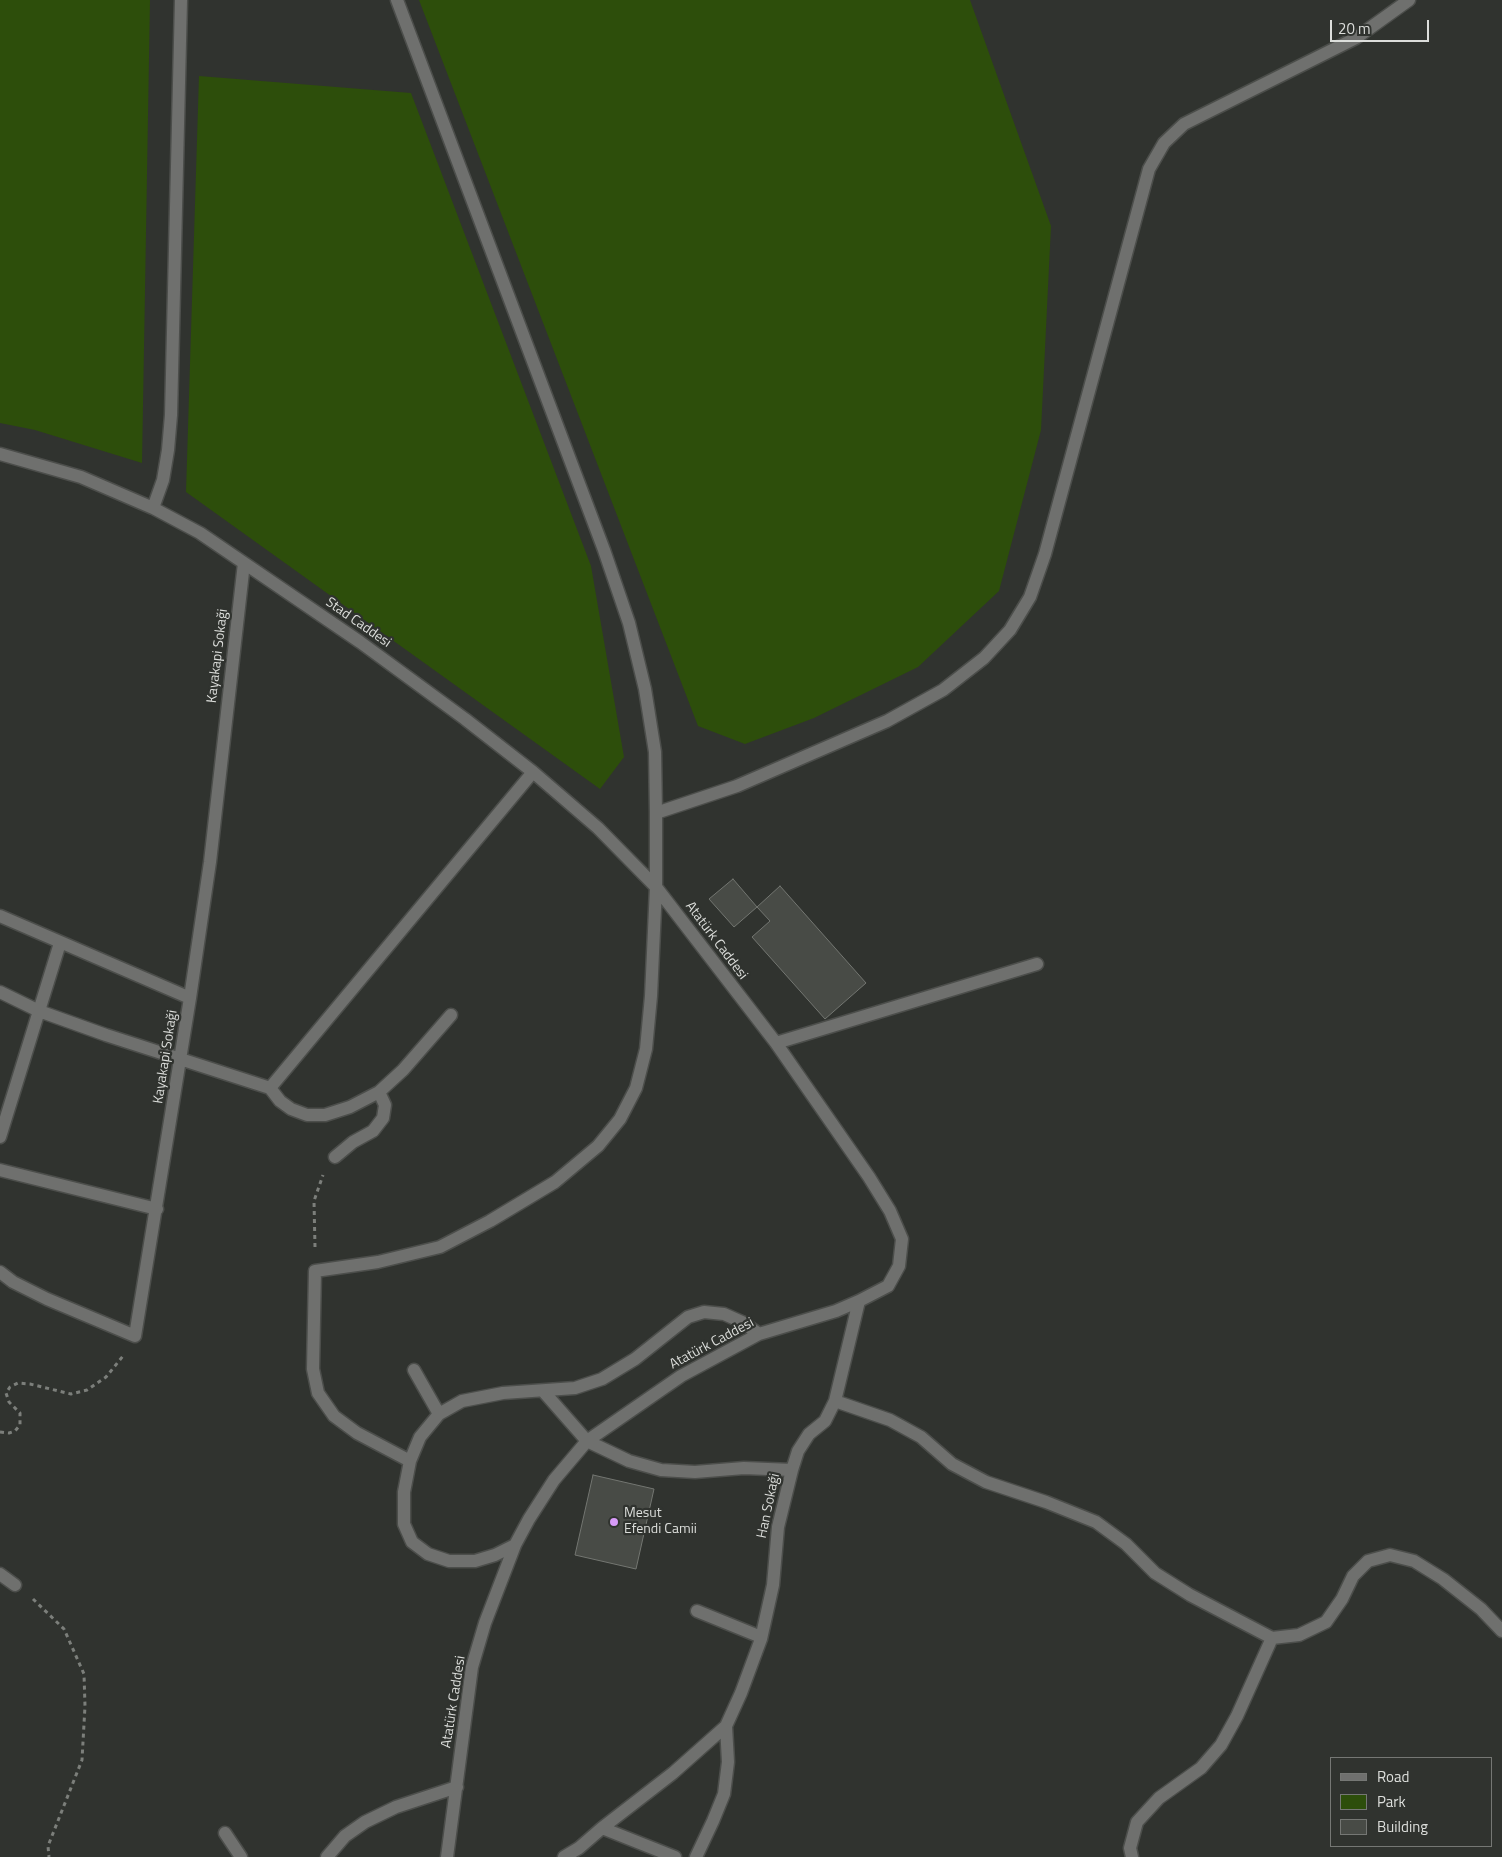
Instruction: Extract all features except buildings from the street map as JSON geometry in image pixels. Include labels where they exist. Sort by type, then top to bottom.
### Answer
[{"type":"street","points":[[154,508],[163,480],[171,415],[181,0]]},
{"type":"street","points":[[398,0],[604,550],[629,623],[646,689],[654,743],[656,813],[656,887],[651,996],[646,1049],[636,1088],[620,1119],[598,1146],[555,1182],[490,1221],[440,1247],[378,1262],[315,1270],[313,1369],[318,1393],[334,1416],[357,1434],[410,1461]]},
{"type":"street","points":[[656,813],[737,786],[887,721],[943,690],[984,658],[1010,630],[1030,597],[1047,544],[1149,169],[1164,143],[1184,124],[1356,38],[1408,0]]},
{"type":"street","name":"Stad Caddesi","points":[[0,454],[81,477],[154,508],[200,533],[360,642],[533,772],[598,828],[656,887]]},
{"type":"street","name":"Kayakapi Sokaği","points":[[135,1336],[181,1059],[210,862],[244,563]]},
{"type":"street","points":[[270,1088],[533,772]]},
{"type":"street","name":"Atatürk Caddesi","points":[[447,1857],[472,1667],[485,1623],[515,1545],[554,1480],[587,1441],[681,1376],[759,1334],[859,1301],[888,1286],[899,1266],[902,1239],[890,1211],[869,1177],[776,1043],[656,887]]},
{"type":"street","points":[[0,916],[190,998]]},
{"type":"street","points":[[0,1137],[60,943]]},
{"type":"street","points":[[776,1043],[1037,964]]},
{"type":"street","points":[[0,992],[39,1011],[106,1035],[270,1088],[280,1101],[292,1109],[307,1115],[324,1114],[350,1107],[379,1092],[403,1070],[451,1015]]},
{"type":"street","points":[[335,1157],[353,1142],[373,1131],[383,1118],[385,1105],[379,1092]]},
{"type":"street","points":[[0,1170],[157,1209]]},
{"type":"street","points":[[0,1272],[14,1282],[47,1299],[135,1336]]},
{"type":"street","name":"Han Sokaği","points":[[564,1857],[579,1848],[673,1773],[726,1726],[741,1693],[761,1638],[773,1585],[778,1527],[792,1470],[798,1451],[808,1434],[825,1421],[835,1401],[859,1301]]},
{"type":"street","points":[[515,1545],[495,1555],[475,1561],[449,1561],[428,1554],[412,1542],[404,1524],[404,1492],[410,1461],[420,1436],[439,1414],[462,1401],[503,1393],[544,1392],[575,1388],[602,1379],[635,1359],[688,1317],[704,1312],[724,1314],[742,1322],[759,1334]]},
{"type":"street","points":[[414,1370],[439,1414]]},
{"type":"street","points":[[544,1392],[587,1441],[629,1460],[661,1470],[695,1472],[744,1468],[792,1470]]},
{"type":"street","points":[[835,1401],[890,1420],[921,1437],[952,1464],[986,1482],[1046,1502],[1096,1522],[1126,1544],[1155,1573],[1190,1595],[1272,1638],[1299,1635],[1326,1622],[1342,1599],[1353,1576],[1368,1561],[1390,1556],[1414,1561],[1443,1579],[1481,1609],[1502,1631]]},
{"type":"street","points":[[0,1574],[14,1585]]},
{"type":"street","points":[[697,1611],[761,1638]]},
{"type":"street","points":[[1132,1857],[1130,1848],[1137,1822],[1159,1798],[1201,1768],[1221,1745],[1237,1716],[1272,1638]]},
{"type":"street","name":"Han Sokaği","points":[[696,1857],[714,1821],[724,1794],[728,1762],[726,1726]]},
{"type":"street","points":[[327,1857],[345,1836],[364,1822],[396,1806],[457,1787]]},
{"type":"street","points":[[602,1828],[675,1857]]},
{"type":"street","points":[[225,1833],[241,1857]]},
{"type":"path","points":[[315,1270],[314,1201],[322,1177],[335,1157]]},
{"type":"path","points":[[0,1432],[9,1433],[20,1425],[20,1413],[9,1402],[6,1393],[10,1387],[18,1383],[30,1384],[70,1394],[87,1390],[106,1377],[120,1361],[135,1336]]},
{"type":"path","points":[[14,1585],[42,1607],[64,1630],[84,1674],[85,1706],[82,1760],[48,1846],[48,1857]]},
{"type":"green space","points":[[0,0],[150,0],[142,463],[35,430],[0,423]]},
{"type":"green space","points":[[419,0],[970,0],[1051,226],[1041,430],[999,591],[918,667],[814,718],[745,744],[698,726]]},
{"type":"green space","points":[[199,76],[411,93],[591,566],[624,757],[600,789],[186,492]]},
{"type":"place","name":"Mesut Efendi Camii","points":[[614,1522]]}]
